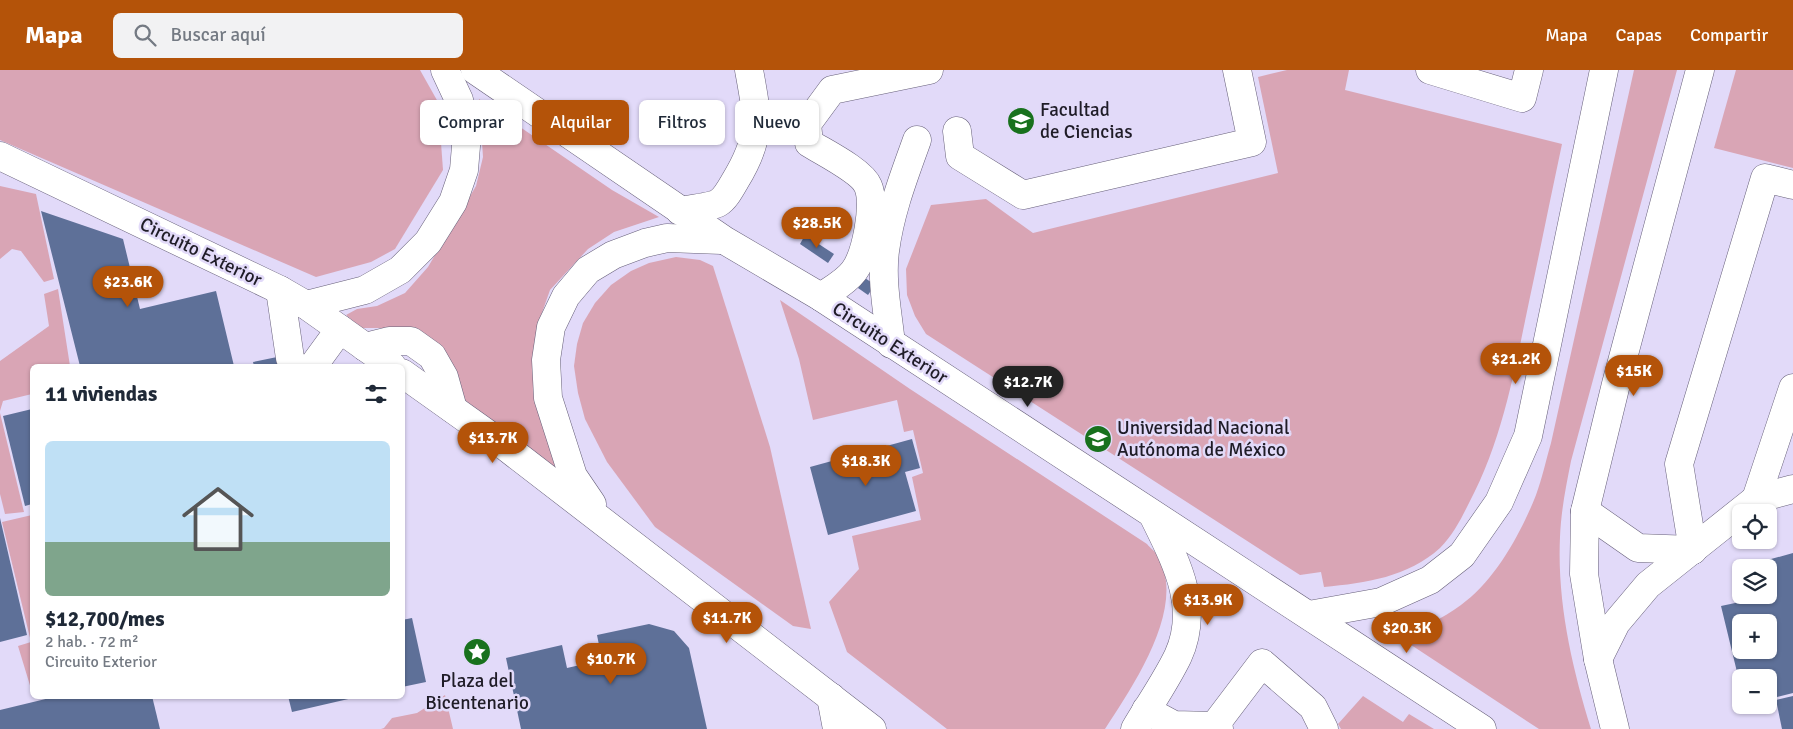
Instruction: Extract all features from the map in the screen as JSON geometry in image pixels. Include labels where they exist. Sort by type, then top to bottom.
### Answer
[{"type":"street","points":[[306,305],[365,290],[400,270],[428,242],[453,202],[464,170],[467,134],[459,100],[445,70]]},
{"type":"street","name":"Circuito Exterior","points":[[474,70],[724,240],[820,297],[1482,729]]},
{"type":"street","points":[[680,211],[719,202],[742,170],[756,133],[757,113],[749,70]]},
{"type":"street","points":[[820,297],[854,271],[864,248],[871,214],[868,185],[852,169],[809,143],[807,124],[832,90],[929,70]]},
{"type":"street","points":[[957,131],[960,156],[1023,195],[1252,142],[1237,70]]},
{"type":"street","points":[[1430,70],[1522,98],[1529,70]]},
{"type":"street","points":[[1309,615],[1381,602],[1430,580],[1462,555],[1499,502],[1528,436],[1604,70]]},
{"type":"street","points":[[1615,729],[1598,659],[1584,574],[1585,511],[1616,384],[1700,70]]},
{"type":"street","points":[[891,344],[885,284],[885,252],[896,197],[917,140]]},
{"type":"street","name":"Circuito Exterior","points":[[0,156],[280,290],[306,305],[389,364]]},
{"type":"street","points":[[1692,550],[1679,464],[1766,178],[1793,185]]},
{"type":"street","points":[[607,525],[573,476],[548,398],[546,360],[551,327],[566,296],[576,283],[588,270],[613,255],[645,243],[667,238],[724,240]]},
{"type":"street","points":[[280,290],[290,358],[293,364]]},
{"type":"street","points":[[314,364],[340,329]]},
{"type":"street","points":[[365,347],[389,341],[410,341],[432,356],[444,377],[453,409]]},
{"type":"street","points":[[405,376],[453,409],[607,525],[872,729]]},
{"type":"street","points":[[1756,499],[1793,388]]},
{"type":"street","points":[[1598,659],[1616,623],[1648,585],[1756,499],[1793,489]]},
{"type":"street","points":[[1585,511],[1638,548],[1692,550]]},
{"type":"street","points":[[1153,515],[1178,567],[1187,601],[1186,632],[1178,656],[1141,719],[1174,725],[1215,728],[1262,662],[1313,706],[1324,729]]},
{"type":"street","points":[[831,697],[837,729]]},
{"type":"shaded area","points":[[0,70],[420,70],[437,100],[420,100],[420,145],[441,145],[443,170],[395,249],[371,262],[316,277],[0,140]]},
{"type":"shaded area","points":[[1287,70],[1349,70],[1345,90],[1562,144],[1507,403],[1491,454],[1463,515],[1445,543],[1428,558],[1414,566],[1371,581],[1324,587],[1321,572],[1300,575],[926,334],[915,316],[907,295],[906,269],[931,205],[986,199],[1033,233],[1278,173],[1258,77]]},
{"type":"shaded area","points":[[1634,70],[1677,70],[1571,461],[1561,527],[1560,562],[1563,610],[1572,658],[1591,729],[1539,729],[1399,637],[1431,623],[1454,610],[1485,583],[1496,570],[1515,540],[1536,495],[1551,443]]},
{"type":"shaded area","points":[[1736,70],[1793,70],[1793,168],[1714,148]]},
{"type":"shaded area","points":[[522,128],[532,135],[532,145],[546,145],[612,190],[659,217],[614,232],[588,249],[550,290],[537,327],[533,353],[537,388],[561,477],[461,397],[416,334],[380,328],[361,328],[346,315],[357,309],[377,306],[405,293],[428,267],[476,186],[483,157],[482,145],[522,145]]},
{"type":"shaded area","points":[[0,186],[36,194],[54,279],[44,282],[21,251],[12,249],[0,259]]},
{"type":"shaded area","points":[[676,257],[700,260],[713,266],[770,447],[811,629],[793,626],[655,527],[607,462],[585,419],[578,393],[574,366],[577,344],[583,323],[595,303],[611,285],[631,271],[649,263]]},
{"type":"shaded area","points":[[58,289],[70,364],[30,364],[30,394],[3,401],[0,411],[0,361],[49,326],[44,294]]},
{"type":"shaded area","points":[[780,300],[910,389],[1147,544],[1156,554],[1165,575],[1166,597],[1162,621],[1142,669],[1105,729],[947,729],[847,652],[829,602],[859,569],[852,536],[921,520],[912,477],[923,473],[913,430],[904,432],[897,400],[813,420],[799,359]]},
{"type":"shaded area","points":[[0,413],[24,512],[5,514],[0,494]]},
{"type":"shaded area","points":[[30,515],[30,638],[2,522]]},
{"type":"shaded area","points":[[30,642],[30,685],[18,646]]},
{"type":"shaded area","points":[[445,695],[453,729],[381,729],[392,718],[417,713]]},
{"type":"shaded area","points":[[1363,696],[1403,722],[1409,714],[1434,729],[1341,729],[1338,724]]},
{"type":"building","points":[[41,211],[123,239],[140,309],[216,291],[234,364],[79,364]]},
{"type":"building","points":[[805,235],[834,254],[828,263],[800,244]]},
{"type":"building","points":[[865,278],[875,285],[868,295],[858,288]]},
{"type":"building","points":[[282,356],[284,364],[254,364],[253,362]]},
{"type":"building","points":[[30,409],[30,505],[25,506],[3,416]]},
{"type":"building","points":[[912,439],[920,468],[905,472],[916,511],[828,535],[810,467]]},
{"type":"building","points":[[0,518],[27,635],[0,642]]},
{"type":"building","points":[[1793,553],[1793,693],[1777,697],[1777,669],[1736,669],[1734,659],[1777,659],[1777,614],[1732,614],[1732,651],[1721,606],[1732,604],[1777,604],[1777,559],[1771,559]]},
{"type":"building","points":[[412,618],[426,682],[405,686],[405,619]]},
{"type":"building","points":[[649,624],[674,631],[689,648],[707,729],[521,729],[506,658],[562,645],[567,668],[602,660],[597,635]]},
{"type":"building","points":[[1793,696],[1793,729],[1782,729],[1777,700]]},
{"type":"building","points":[[46,699],[153,699],[160,729],[0,729],[0,710]]},
{"type":"building","points":[[289,699],[348,699],[292,712]]},
{"type":"place","name":"Facultad de Ciencias","points":[[1021,121]]},
{"type":"place","name":"Universidad Nacional Autónoma de México","points":[[1098,439]]},
{"type":"place","name":"Plaza del Bicentenario","points":[[477,652]]}]
